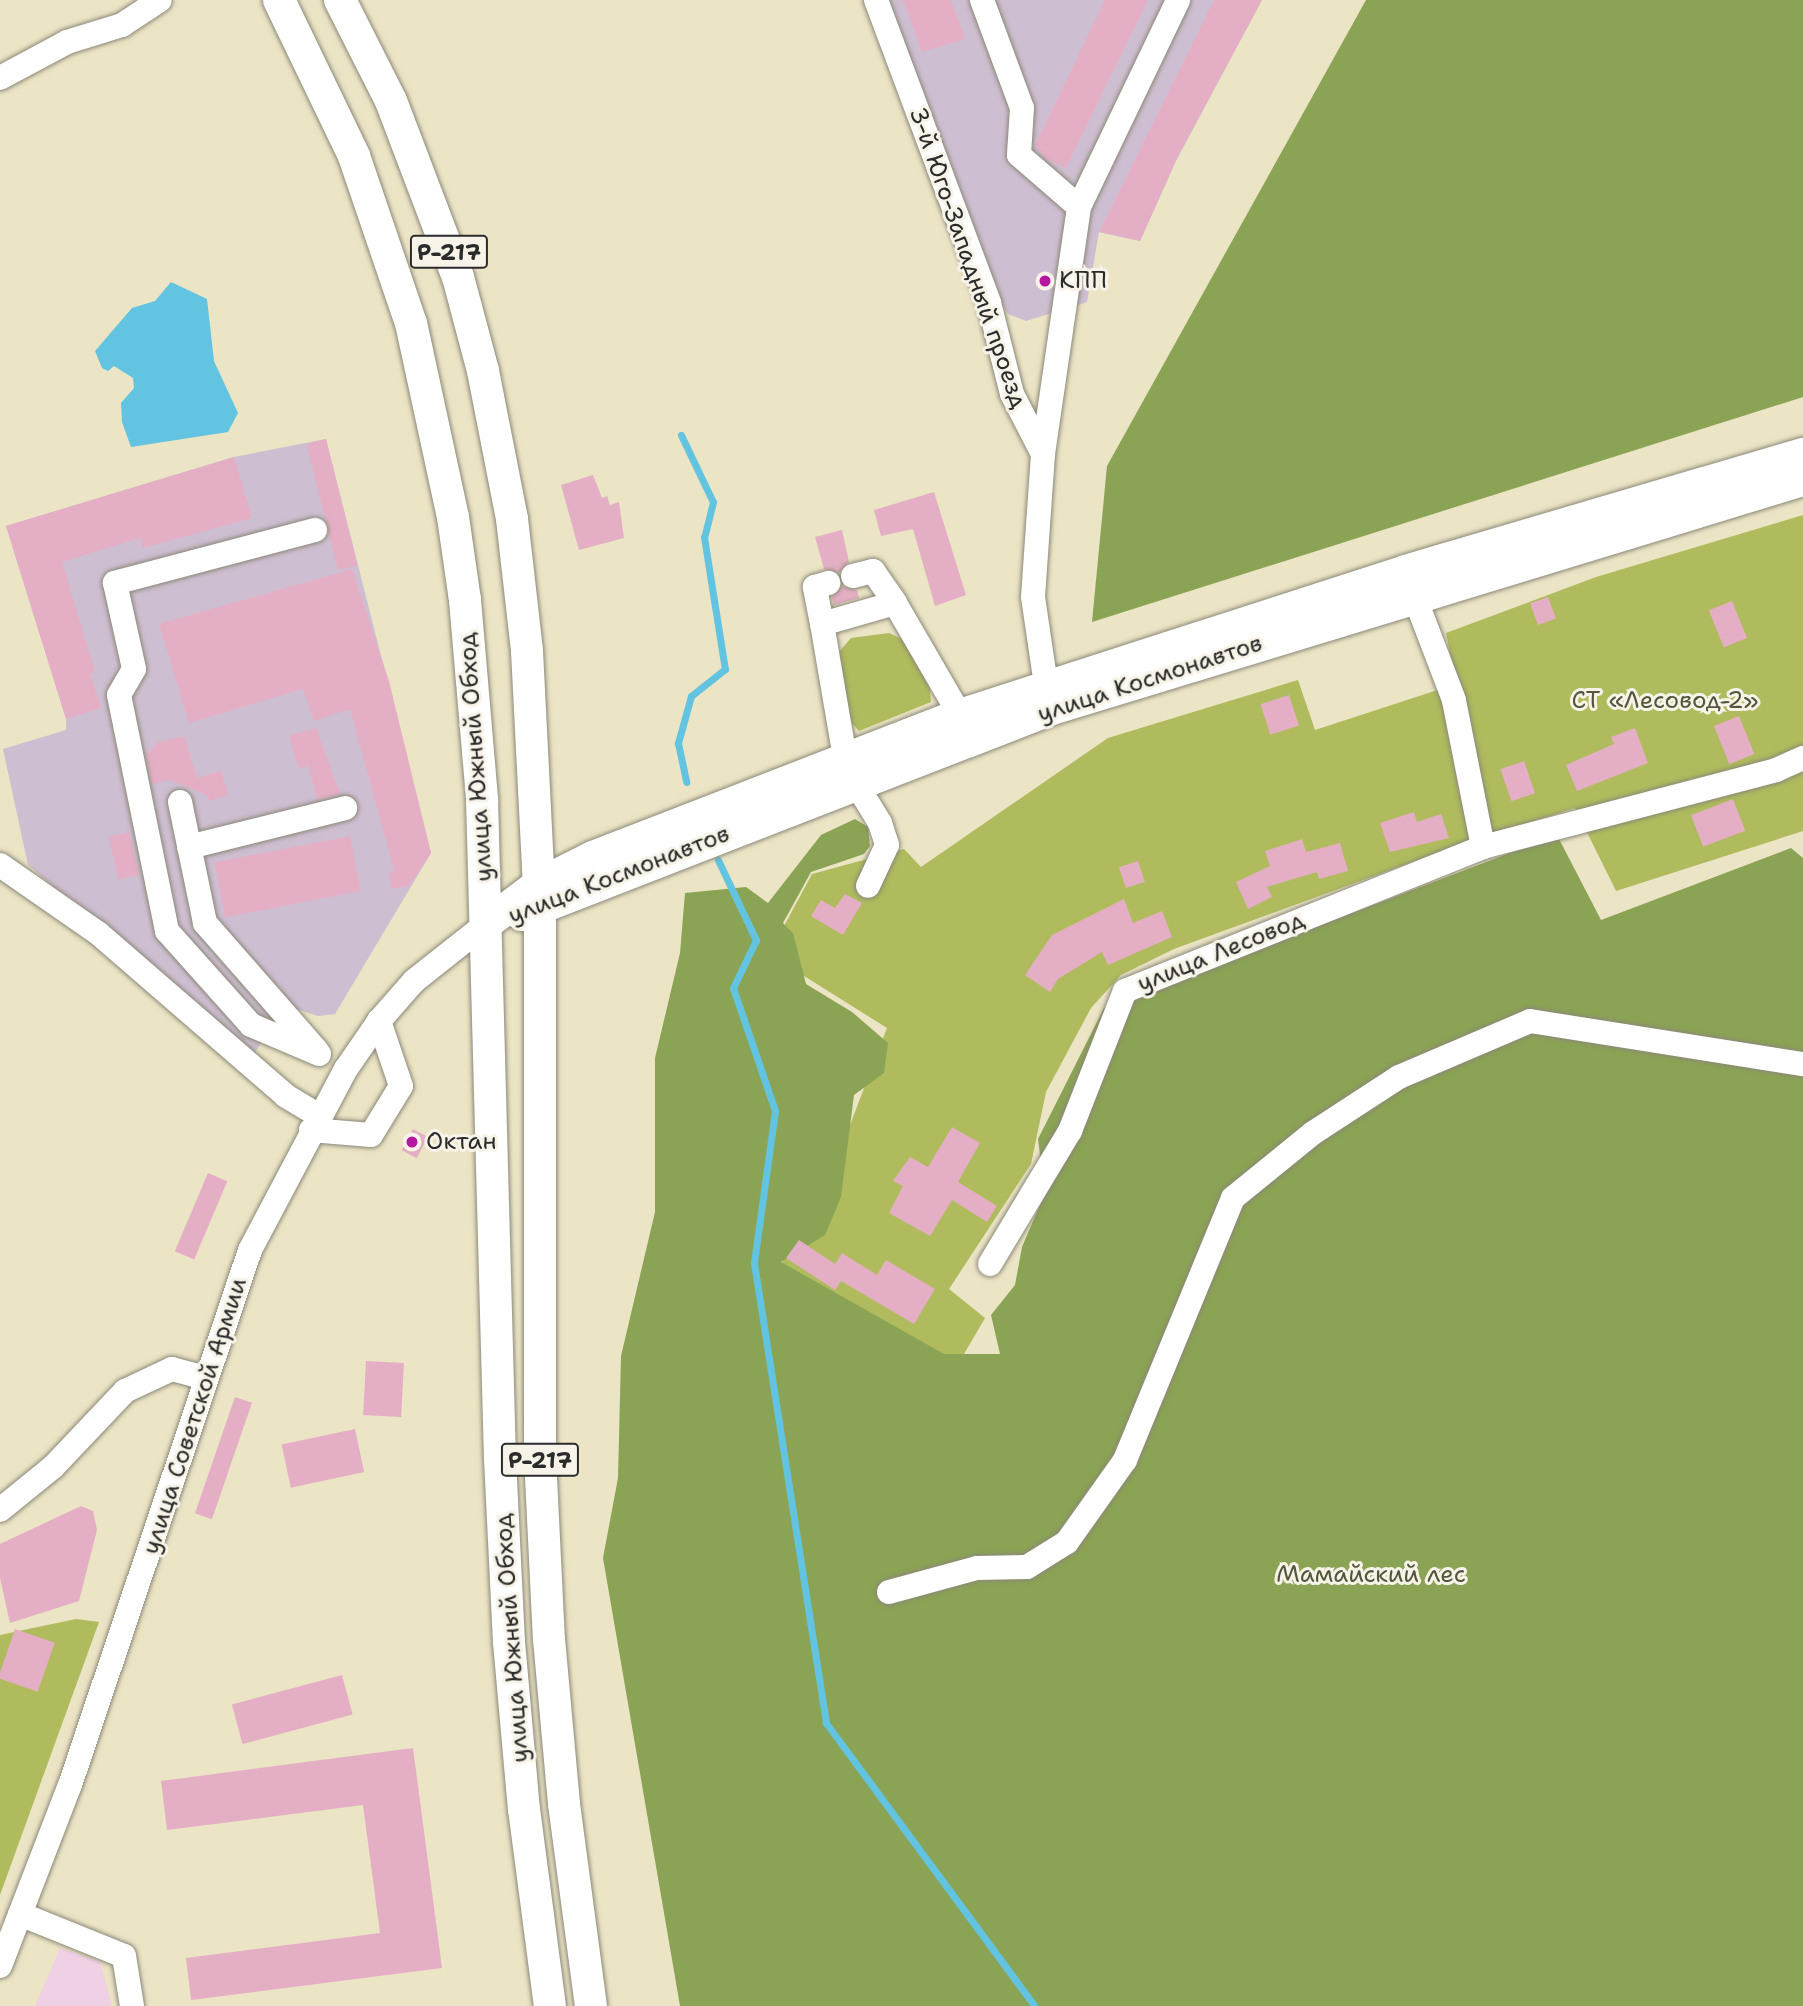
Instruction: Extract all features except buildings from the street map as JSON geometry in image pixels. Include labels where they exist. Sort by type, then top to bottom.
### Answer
[{"type":"main road","name":"улица Южный Обход","points":[[279,0],[354,156],[387,248],[429,395],[465,600],[479,744],[500,1459],[509,1642],[524,1809],[551,2006]]},
{"type":"main road","name":"улица Южный Обход","points":[[341,0],[391,101],[458,277],[483,371],[512,519],[525,638],[540,897],[540,1457],[564,1804],[591,2006]]},
{"type":"main road","name":"улица Космонавтов","points":[[850,770],[1052,709],[1409,583],[1803,454]]},
{"type":"main road","name":"улица Космонавтов","points":[[486,924],[540,897],[850,770],[960,715],[1046,685],[1409,583],[1803,480]]},
{"type":"street","points":[[0,78],[67,43],[122,25],[160,0]]},
{"type":"street","name":"3-й Юго-Западный проезд","points":[[876,0],[989,303],[1012,394],[1043,454]]},
{"type":"street","points":[[982,0],[1022,108],[1019,155],[1079,207]]},
{"type":"street","points":[[1046,685],[1032,597],[1043,454],[1079,207],[1178,0]]},
{"type":"street","points":[[315,530],[115,583],[134,669],[119,695],[167,932],[251,1025],[319,1054],[345,1069]]},
{"type":"street","points":[[853,576],[873,571],[895,603],[960,715]]},
{"type":"street","points":[[828,583],[815,587],[850,770],[880,822],[887,845],[867,886]]},
{"type":"street","points":[[1409,583],[1454,700],[1483,847]]},
{"type":"street","points":[[822,624],[895,603]]},
{"type":"street","name":"улица Лесовод","points":[[990,1264],[1070,1131],[1125,991],[1483,847],[1776,770],[1803,758]]},
{"type":"street","points":[[180,803],[205,923],[319,1054]]},
{"type":"street","points":[[189,847],[345,808]]},
{"type":"street","points":[[0,865],[98,933],[315,1123],[371,1135],[401,1086],[379,1021]]},
{"type":"street","name":"улица Советской Армии","points":[[0,1966],[79,1760],[250,1250],[345,1069],[379,1021],[414,982],[486,924]]},
{"type":"street","points":[[889,1591],[977,1568],[1027,1567],[1067,1542],[1125,1460],[1233,1198],[1313,1133],[1399,1077],[1530,1021],[1613,1030],[1803,1064]]},
{"type":"street","points":[[0,1510],[53,1467],[125,1391],[172,1369],[206,1378]]},
{"type":"street","points":[[20,1914],[124,1956],[132,2006]]},
{"type":"shaded area","points":[[888,0],[1262,0],[1176,161],[1140,241],[1099,232],[1087,302],[1026,321],[1008,314],[990,286]]},
{"type":"shaded area","points":[[326,439],[431,853],[335,1014],[318,1016],[287,1006],[253,1055],[28,865],[3,749],[66,730],[66,719],[6,526],[234,457]]},
{"type":"shaded area","points":[[60,1948],[100,1961],[112,2006],[35,2006]]},
{"type":"green space","points":[[1366,0],[1803,0],[1803,397],[1092,622],[1107,466]]},
{"type":"green space","name":"СТ «Лесовод-2»","points":[[1803,515],[1803,831],[1616,891],[1575,808],[1467,842],[1174,949],[1121,975],[1091,1008],[1046,1092],[1031,1164],[949,1289],[985,1318],[957,1366],[780,1267],[850,1125],[887,1028],[769,954],[812,874],[904,849],[921,867],[1108,738],[1298,680],[1315,730],[1456,684],[1446,633],[1596,577]]},
{"type":"green space","points":[[889,633],[902,639],[929,682],[931,702],[859,731],[847,718],[838,653],[851,638]]},
{"type":"green space","name":"Мамайский лес","points":[[855,819],[868,827],[870,846],[864,854],[811,872],[783,923],[793,933],[806,984],[852,1012],[888,1043],[884,1073],[854,1095],[841,1197],[825,1235],[781,1262],[944,1354],[1000,1354],[991,1315],[1015,1285],[1022,1247],[1045,1193],[1038,1139],[1104,1008],[1557,835],[1601,920],[1791,848],[1803,858],[1803,2006],[680,2006],[603,1558],[618,1478],[621,1356],[655,1212],[655,1058],[680,953],[685,893],[746,887],[768,903],[821,835]]},
{"type":"green space","points":[[76,1619],[99,1622],[0,1895],[0,1635]]},
{"type":"water","points":[[171,282],[207,299],[214,361],[238,413],[228,432],[131,447],[122,422],[121,403],[134,388],[133,378],[114,366],[108,371],[102,368],[95,351],[132,308],[155,301]]},
{"type":"waterway","points":[[681,435],[713,502],[704,537],[725,669],[691,696],[678,743],[686,782]]},
{"type":"waterway","points":[[718,860],[756,940],[733,988],[775,1111],[754,1263],[826,1723],[1035,2006]]},
{"type":"place","name":"КПП","points":[[1045,281]]},
{"type":"place","name":"Октан","points":[[412,1142]]}]
